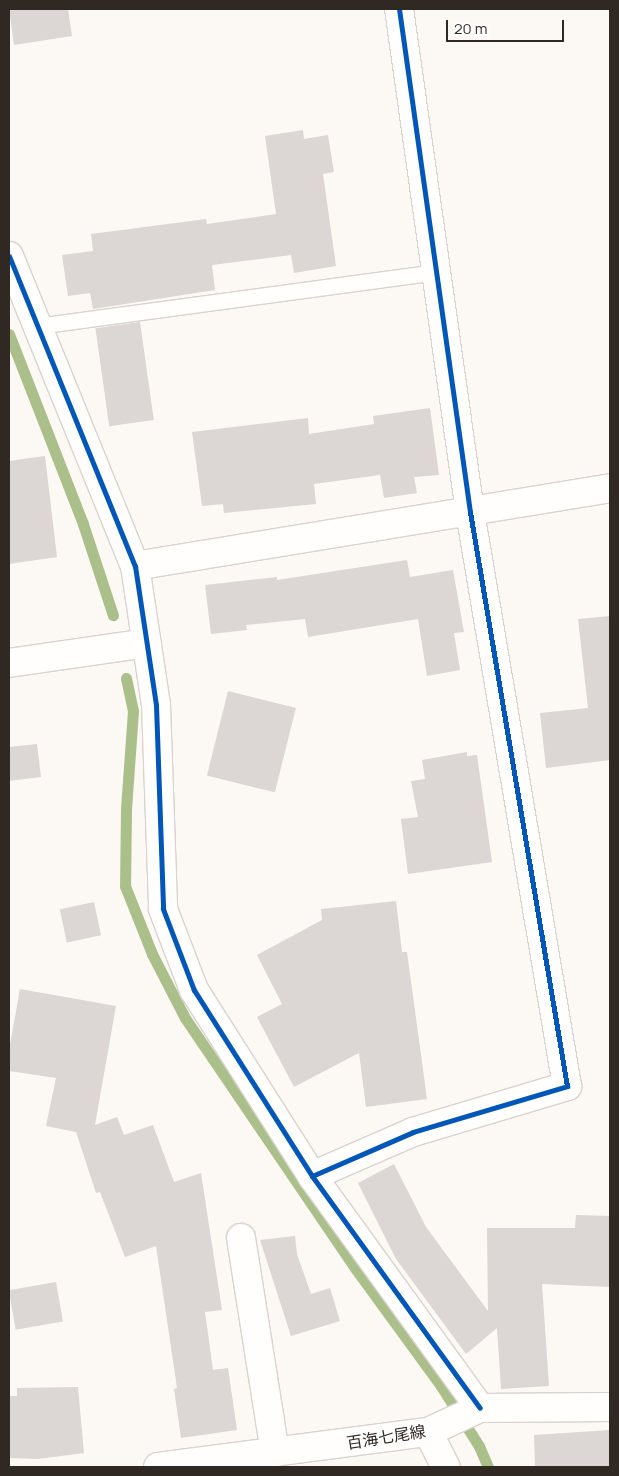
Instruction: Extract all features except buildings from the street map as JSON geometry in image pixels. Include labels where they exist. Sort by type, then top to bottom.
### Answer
[{"type":"street","points":[[312,1176],[413,1132],[567,1086],[470,512],[399,9]]},
{"type":"street","points":[[9,256],[136,566],[156,705],[163,909],[194,990],[312,1176],[456,1419],[446,1467]]},
{"type":"street","points":[[136,566],[610,488]]},
{"type":"street","points":[[9,663],[147,642]]},
{"type":"street","points":[[241,1238],[275,1452]]},
{"type":"street","name":"百海七尾線","points":[[158,1467],[275,1452],[456,1419],[610,1407]]},
{"type":"lane","points":[[37,326],[436,272]]},
{"type":"waterway","points":[[9,334],[83,524],[113,615]]},
{"type":"waterway","points":[[126,678],[133,711],[126,809],[125,886],[152,954],[185,1018],[355,1268],[441,1386],[479,1446],[488,1467]]},
{"type":"cycle path","points":[[312,1176],[413,1132],[567,1086],[470,512],[399,9]]},
{"type":"cycle path","points":[[9,256],[135,566],[156,705],[163,909],[194,990],[312,1176],[480,1408]]}]
